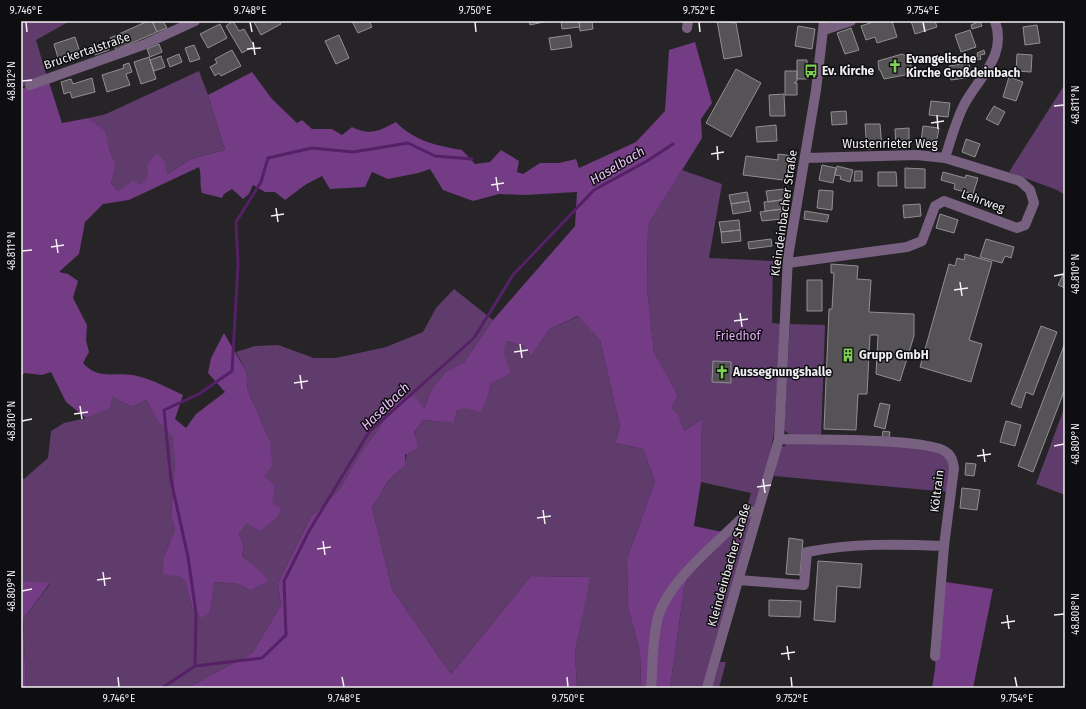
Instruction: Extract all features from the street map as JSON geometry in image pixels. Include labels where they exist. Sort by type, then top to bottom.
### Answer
[{"type":"street","name":"Bruckertalstraße","points":[[30,85],[143,45],[195,21]]},
{"type":"street","points":[[824,26],[851,21]]},
{"type":"street","points":[[945,158],[955,124],[996,54],[999,38],[995,21]]},
{"type":"street","name":"Kleindeinbacher Straße","points":[[707,688],[779,439],[788,263],[824,26]]},
{"type":"street","name":"Wustenrieter Weg","points":[[805,158],[917,155],[945,158],[1020,181]]},
{"type":"street","name":"Lehrweg","points":[[788,263],[907,247],[922,241],[935,206],[944,201],[1017,228],[1025,225],[1034,203],[1030,190],[1020,181]]},
{"type":"street","name":"Költrain","points":[[779,439],[859,440],[932,446],[946,451],[952,458],[954,468],[944,546],[935,656]]},
{"type":"street","points":[[651,688],[658,617],[669,594],[692,566],[745,514],[749,511],[758,513]]},
{"type":"street","points":[[739,580],[804,585],[807,552],[835,546],[877,544],[944,546]]},
{"type":"green space","points":[[21,21],[70,21],[36,40],[47,77],[21,87]]},
{"type":"green space","points":[[199,71],[225,150],[191,159],[167,174],[148,177],[141,185],[118,191],[111,183],[116,165],[110,152],[106,133],[89,118],[106,114]]},
{"type":"green space","points":[[1065,84],[1065,195],[1057,190],[1009,172]]},
{"type":"green space","name":"Friedhof","points":[[682,170],[722,184],[709,258],[773,261],[772,323],[781,324],[774,433],[769,458],[703,688],[670,688],[684,589],[692,566],[745,515],[751,493],[701,482],[702,419],[684,431],[679,415],[670,408],[678,395],[654,352],[647,289],[648,225]]},
{"type":"green space","points":[[454,289],[493,320],[464,362],[447,371],[432,388],[424,409],[380,427],[361,452],[340,489],[311,517],[278,583],[281,605],[252,653],[187,688],[26,688],[23,619],[50,584],[21,581],[21,477],[24,479],[48,458],[51,431],[64,423],[86,418],[112,397],[133,407],[146,400],[159,423],[174,437],[175,462],[171,516],[175,530],[164,556],[185,581],[192,607],[210,612],[213,582],[239,584],[250,590],[254,568],[242,556],[244,546],[239,534],[247,523],[272,502],[264,476],[270,441],[248,391],[246,371],[236,352],[255,346],[278,345],[314,358],[336,358],[386,347],[423,332],[436,308]]},
{"type":"green space","points":[[579,316],[600,340],[620,427],[615,443],[643,449],[655,481],[627,559],[628,608],[640,651],[641,688],[577,688],[575,652],[589,577],[531,576],[451,674],[392,589],[372,508],[388,481],[406,465],[410,441],[423,420],[454,423],[457,410],[487,400],[491,383],[507,341],[524,346],[531,356],[550,329]]},
{"type":"green space","points":[[790,324],[825,325],[821,438],[790,435],[784,430]]},
{"type":"green space","points":[[1065,406],[1065,495],[1036,484]]},
{"type":"green space","points":[[787,441],[924,448],[945,456],[950,468],[948,492],[774,476],[779,447],[785,446]]},
{"type":"green space","points":[[720,662],[726,662],[719,688],[712,688]]},
{"type":"shaded area","points":[[695,42],[712,103],[701,119],[702,138],[648,225],[647,289],[654,352],[678,395],[671,408],[679,415],[684,431],[702,419],[701,482],[694,526],[727,533],[692,566],[684,589],[670,688],[641,688],[640,651],[628,608],[627,559],[655,481],[643,449],[615,443],[620,427],[600,340],[578,316],[550,329],[531,356],[524,346],[507,341],[503,353],[511,373],[491,383],[487,400],[480,412],[466,408],[457,410],[454,423],[423,420],[414,433],[418,447],[405,455],[406,465],[388,481],[372,508],[392,589],[451,674],[531,576],[590,577],[575,652],[577,688],[187,688],[252,653],[281,605],[278,583],[311,517],[340,489],[361,452],[380,427],[398,399],[416,397],[424,409],[432,388],[447,371],[464,362],[493,320],[575,226],[577,192],[525,195],[499,194],[473,201],[443,190],[430,169],[388,179],[372,172],[365,187],[330,189],[322,176],[305,185],[285,200],[275,192],[265,192],[253,185],[249,194],[243,199],[232,189],[224,194],[222,198],[202,193],[199,167],[129,200],[103,204],[85,222],[79,254],[59,272],[68,274],[78,281],[73,298],[87,325],[86,340],[89,352],[83,363],[94,372],[139,376],[183,395],[175,419],[186,428],[196,414],[225,392],[208,373],[211,358],[224,333],[246,371],[248,391],[270,441],[272,465],[264,476],[275,486],[272,502],[281,509],[277,517],[260,531],[247,523],[239,534],[244,546],[242,556],[268,581],[250,590],[239,584],[214,582],[210,612],[202,618],[192,607],[185,581],[180,576],[163,574],[164,556],[175,530],[171,516],[175,462],[173,437],[159,423],[146,400],[133,407],[112,397],[110,408],[86,418],[66,402],[51,372],[42,375],[25,373],[21,376],[21,89],[48,79],[62,123],[89,118],[106,132],[110,152],[116,165],[111,183],[118,191],[133,181],[141,185],[148,176],[147,165],[157,153],[165,162],[167,174],[191,159],[225,150],[208,95],[252,72],[272,99],[297,123],[302,120],[312,129],[332,129],[342,135],[352,127],[369,132],[379,130],[396,122],[411,134],[427,142],[462,150],[475,164],[490,162],[501,150],[519,161],[517,172],[523,174],[540,163],[559,163],[576,159],[579,168],[636,142],[665,111],[669,50]]},
{"type":"shaded area","points":[[21,581],[50,583],[23,619],[26,688],[21,688]]},
{"type":"shaded area","points":[[939,581],[993,589],[973,688],[932,688],[935,669]]},
{"type":"building","points":[[148,21],[152,21],[157,32],[116,50],[110,38]]},
{"type":"building","points":[[152,21],[163,21],[167,28],[157,32]]},
{"type":"building","points":[[233,21],[239,31],[244,29],[254,46],[242,53],[226,26]]},
{"type":"building","points":[[279,21],[281,24],[261,35],[254,22]]},
{"type":"building","points":[[352,21],[369,21],[372,27],[358,33]]},
{"type":"building","points":[[529,21],[548,21],[530,25]]},
{"type":"building","points":[[561,21],[579,21],[580,27],[562,29]]},
{"type":"building","points":[[579,21],[592,21],[593,29],[580,31]]},
{"type":"building","points":[[717,21],[736,23],[742,56],[724,59]]},
{"type":"building","points":[[876,21],[892,21],[897,37],[877,43],[875,37],[866,40],[861,26]]},
{"type":"building","points":[[911,21],[935,21],[937,27],[915,34]]},
{"type":"building","points":[[980,21],[982,26],[972,29],[971,25]]},
{"type":"building","points":[[220,24],[227,38],[208,48],[200,34]]},
{"type":"building","points":[[1037,25],[1040,43],[1025,45],[1023,27]]},
{"type":"building","points":[[798,26],[815,29],[812,49],[795,46]]},
{"type":"building","points":[[851,28],[859,50],[845,54],[837,33]]},
{"type":"building","points":[[970,30],[976,47],[961,52],[955,35]]},
{"type":"building","points":[[339,35],[349,58],[336,64],[325,41]]},
{"type":"building","points":[[570,35],[572,47],[551,50],[549,38]]},
{"type":"building","points":[[75,37],[80,52],[58,58],[54,44]]},
{"type":"building","points":[[107,42],[109,50],[95,55],[92,46]]},
{"type":"building","points":[[159,44],[162,52],[150,57],[147,49]]},
{"type":"building","points":[[194,45],[200,59],[190,62],[185,48]]},
{"type":"building","points":[[232,50],[241,66],[221,76],[219,73],[215,76],[210,67],[217,63],[215,59]]},
{"type":"building","points":[[984,50],[985,54],[980,55],[981,59],[973,61],[972,57],[978,56],[977,53]]},
{"type":"building","points":[[179,54],[182,62],[170,67],[167,59]]},
{"type":"building","name":"Evangelische Kirche Großdeinbach","points":[[902,54],[906,56],[909,55],[912,71],[906,72],[905,75],[884,79],[879,70],[878,61]]},
{"type":"building","points":[[1017,54],[1032,55],[1031,72],[1016,71]]},
{"type":"building","points":[[161,56],[165,67],[154,71],[150,60]]},
{"type":"building","points":[[149,57],[156,79],[141,84],[134,62]]},
{"type":"building","points":[[797,60],[807,60],[807,79],[797,79]]},
{"type":"building","points":[[129,63],[132,72],[126,74],[130,85],[107,92],[102,75],[124,68],[123,65]]},
{"type":"building","points":[[969,63],[971,77],[951,80],[949,66]]},
{"type":"building","points":[[736,69],[761,83],[731,137],[706,123]]},
{"type":"building","points":[[785,71],[797,71],[797,81],[794,83],[797,83],[797,95],[785,95]]},
{"type":"building","points":[[1009,77],[1023,82],[1016,101],[1003,97]]},
{"type":"building","points":[[92,78],[95,92],[72,98],[70,92],[64,94],[61,82],[71,79],[73,84]]},
{"type":"building","points":[[784,94],[785,116],[770,116],[769,95]]},
{"type":"building","points":[[931,101],[950,103],[948,117],[929,115]]},
{"type":"building","points":[[994,106],[1005,112],[998,125],[986,119]]},
{"type":"building","points":[[846,111],[847,124],[832,125],[831,112]]},
{"type":"building","points":[[865,124],[880,124],[882,148],[867,149]]},
{"type":"building","points":[[776,125],[777,141],[757,142],[756,127]]},
{"type":"building","points":[[923,126],[939,128],[936,145],[921,142]]},
{"type":"building","points":[[909,128],[909,148],[896,148],[895,129]]},
{"type":"building","points":[[966,139],[980,144],[975,157],[962,152]]},
{"type":"building","points":[[778,154],[794,156],[791,181],[743,175],[746,156],[778,160]]},
{"type":"building","points":[[822,165],[836,168],[833,183],[819,180]]},
{"type":"building","points":[[837,166],[853,170],[850,182],[840,179],[841,176],[835,175]]},
{"type":"building","points":[[905,168],[925,169],[925,188],[905,188]]},
{"type":"building","points":[[855,171],[862,171],[862,181],[854,181]]},
{"type":"building","points":[[878,172],[896,172],[897,186],[878,186]]},
{"type":"building","points":[[943,172],[965,178],[966,175],[978,178],[973,194],[954,189],[955,184],[941,180]]},
{"type":"building","points":[[784,189],[785,199],[768,202],[766,191]]},
{"type":"building","points":[[819,190],[833,191],[832,210],[817,208]]},
{"type":"building","points":[[747,192],[749,201],[731,204],[729,195]]},
{"type":"building","points":[[782,200],[784,209],[765,211],[764,202]]},
{"type":"building","points":[[749,201],[751,211],[733,214],[731,204]]},
{"type":"building","points":[[920,204],[921,216],[904,218],[903,205]]},
{"type":"building","points":[[781,209],[782,219],[762,221],[760,212]]},
{"type":"building","points":[[805,211],[829,215],[827,222],[804,219]]},
{"type":"building","points":[[940,214],[958,220],[954,233],[936,228]]},
{"type":"building","points":[[739,220],[740,230],[721,232],[719,222]]},
{"type":"building","points":[[740,230],[741,241],[722,243],[721,232]]},
{"type":"building","points":[[771,239],[772,246],[749,249],[748,242]]},
{"type":"building","points":[[986,239],[1014,247],[1011,258],[1005,256],[1002,263],[980,257]]},
{"type":"building","points":[[965,254],[992,262],[969,340],[982,344],[971,382],[920,367],[949,264],[955,266],[957,258],[964,260]]},
{"type":"building","name":"Grupp GmbH","points":[[831,264],[858,266],[857,279],[871,280],[869,312],[914,314],[914,336],[900,381],[876,374],[878,335],[870,335],[867,394],[858,394],[856,430],[824,429],[829,309],[832,309],[834,273],[831,273]]},
{"type":"building","points":[[1065,271],[1065,288],[1058,285]]},
{"type":"building","points":[[807,280],[822,280],[822,311],[807,311]]},
{"type":"building","points":[[1041,326],[1057,332],[1033,395],[1026,392],[1021,408],[1011,404]]},
{"type":"building","points":[[1065,343],[1065,389],[1033,472],[1018,466]]},
{"type":"building","name":"Aussegnungshalle","points":[[713,361],[731,362],[731,383],[712,382]]},
{"type":"building","points":[[880,403],[890,405],[885,429],[874,426]]},
{"type":"building","points":[[1006,421],[1021,425],[1015,446],[1000,442]]},
{"type":"building","points":[[883,431],[890,432],[889,438],[882,437]]},
{"type":"building","points":[[966,463],[976,464],[974,476],[965,475]]},
{"type":"building","points":[[962,488],[980,490],[977,510],[960,508]]},
{"type":"building","points":[[789,538],[803,540],[800,575],[786,574]]},
{"type":"building","points":[[818,561],[862,564],[860,588],[837,586],[835,622],[814,620]]},
{"type":"building","points":[[769,600],[801,601],[800,617],[769,616]]},
{"type":"waterway","points":[[195,666],[196,613],[188,557],[171,480],[164,410],[199,394],[232,371],[238,265],[236,222],[261,182],[268,158],[312,148],[353,152],[408,143],[435,156],[472,159]]},
{"type":"waterway","name":"Haselbach","points":[[162,688],[195,666],[262,658],[286,635],[284,581],[309,531],[369,432],[474,338],[513,275],[594,190],[647,161],[673,144]]},
{"type":"place","name":"Evangelische Kirche Großdeinbach","points":[[895,66]]},
{"type":"place","name":"Ev. Kirche","points":[[811,71]]},
{"type":"place","name":"Grupp GmbH","points":[[848,355]]},
{"type":"place","name":"Aussegnungshalle","points":[[722,372]]}]
